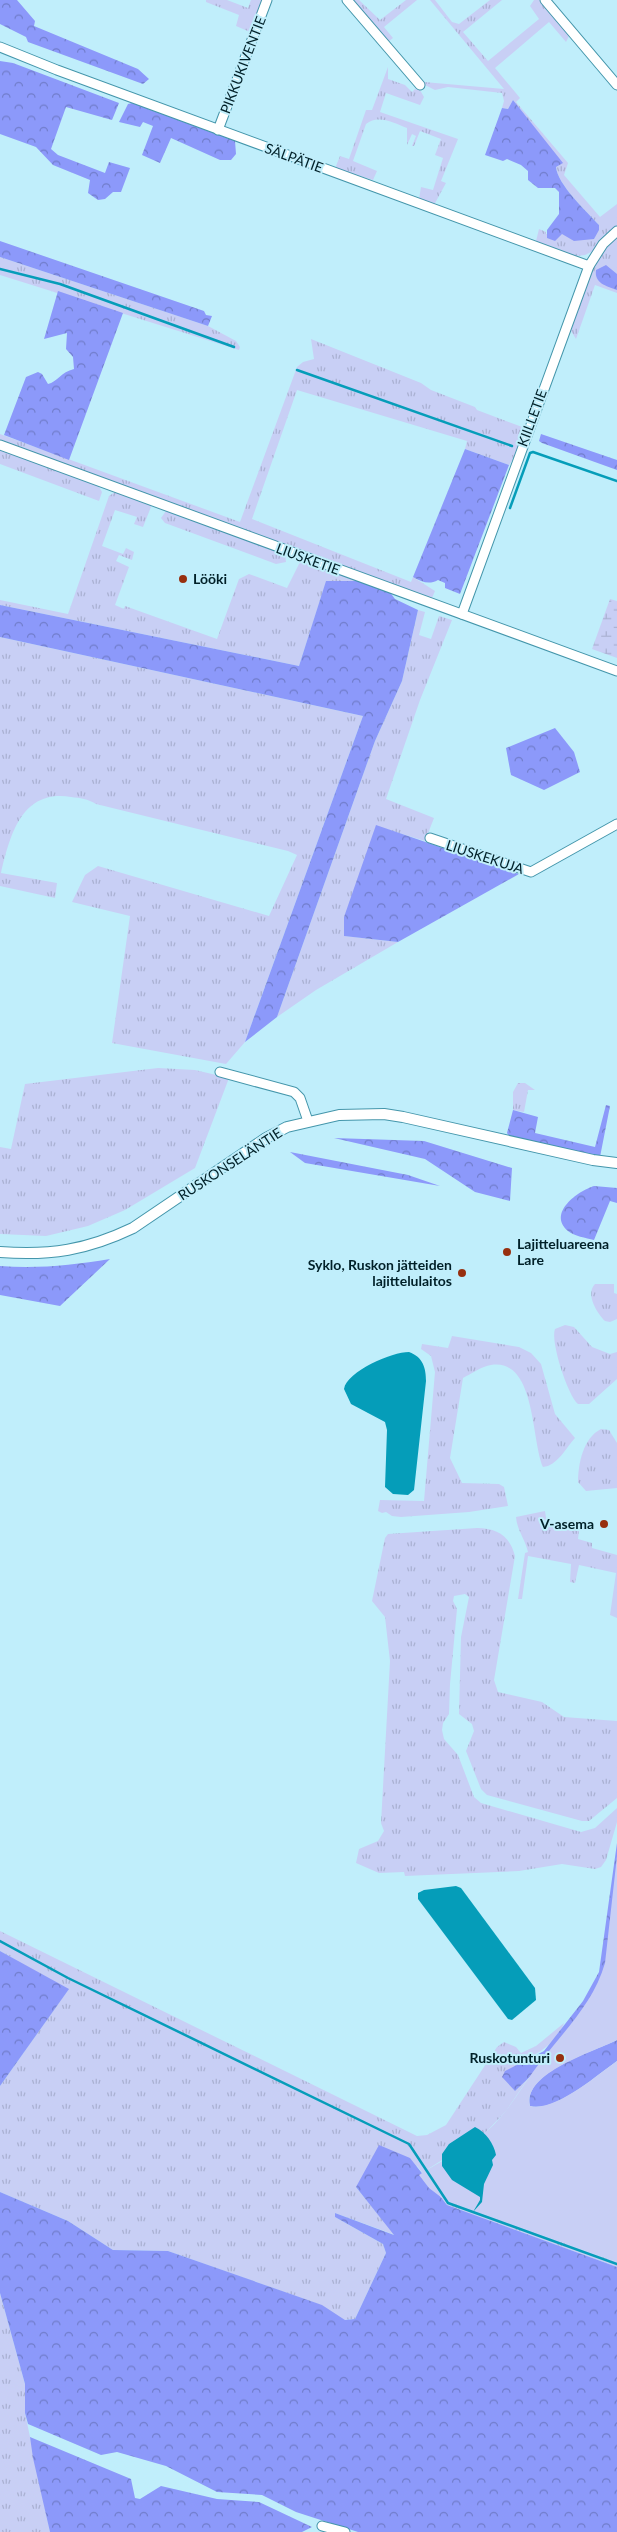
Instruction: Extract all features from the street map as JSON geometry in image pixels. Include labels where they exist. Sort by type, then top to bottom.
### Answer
[{"type":"street","name":"PIKKUKIVENTIE","points":[[218,130],[267,0]]},
{"type":"street","points":[[347,0],[420,85]]},
{"type":"street","points":[[545,0],[617,85]]},
{"type":"street","name":"SÄLPÄTIE","points":[[0,47],[218,130],[589,266]]},
{"type":"street","name":"KIILLETIE","points":[[462,614],[589,266],[603,244],[617,231]]},
{"type":"street","name":"LIUSKETIE","points":[[0,446],[617,671]]},
{"type":"street","name":"LIUSKEKUJA","points":[[430,838],[531,872],[617,824]]},
{"type":"street","points":[[220,1072],[294,1092],[300,1098],[308,1121]]},
{"type":"street","name":"RUSKONSELÄNTIE","points":[[0,1252],[47,1254],[77,1249],[112,1238],[133,1228],[266,1138],[287,1127],[339,1115],[384,1114],[594,1160],[617,1163]]},
{"type":"street","points":[[322,2526],[344,2532]]},
{"type":"green space","points":[[0,0],[17,0],[35,21],[34,26],[138,69],[149,79],[143,84],[28,42],[26,37],[0,24]]},
{"type":"green space","points":[[206,0],[227,0],[248,8],[251,0],[263,0],[250,32],[236,26],[239,15],[206,2]]},
{"type":"green space","points":[[352,0],[359,0],[380,20],[406,0],[417,0],[384,27],[393,38],[388,42]]},
{"type":"green space","points":[[430,0],[435,0],[452,22],[459,24],[490,0],[502,0],[463,32],[488,61],[539,19],[530,6],[534,0],[540,0],[569,36],[566,42],[549,22],[495,68],[520,98],[516,102],[568,163],[564,175],[600,217],[617,204],[617,226],[593,251],[585,255],[575,256],[536,241],[539,229],[546,232],[546,234],[562,234],[594,239],[599,225],[561,181],[556,167],[562,163],[513,100],[508,109],[502,108],[504,101],[502,93],[448,87],[435,90],[423,84],[424,82],[504,89]]},
{"type":"green space","points":[[0,61],[13,63],[119,103],[112,120],[66,107],[51,149],[58,155],[105,173],[109,162],[130,168],[121,192],[113,192],[105,199],[98,200],[88,193],[90,180],[53,165],[36,147],[0,134]]},
{"type":"green space","points":[[388,67],[388,79],[405,85],[412,92],[415,89],[420,90],[424,97],[420,105],[386,93],[380,112],[458,139],[441,181],[446,183],[434,205],[419,199],[421,187],[433,190],[443,158],[435,155],[441,139],[420,131],[414,146],[412,146],[416,136],[412,134],[407,145],[407,128],[386,120],[371,121],[366,124],[353,161],[377,171],[373,180],[337,169],[336,166],[340,156],[349,159],[366,110],[372,110]]},
{"type":"green space","points":[[513,100],[563,163],[556,167],[561,181],[573,198],[599,225],[599,230],[594,239],[574,241],[562,234],[555,241],[547,238],[547,230],[559,214],[559,192],[555,188],[538,188],[528,180],[528,171],[521,165],[507,159],[503,161],[485,155],[502,108],[508,109]]},
{"type":"green space","points":[[132,103],[235,141],[236,154],[231,160],[220,160],[171,138],[160,163],[142,155],[153,126],[143,122],[140,127],[119,122],[128,104]]},
{"type":"green space","points":[[617,237],[617,293],[595,285],[576,339],[571,331],[588,280],[600,257]]},
{"type":"green space","points":[[0,241],[204,311],[206,315],[212,316],[208,326],[0,257]]},
{"type":"green space","points":[[0,257],[208,326],[236,341],[240,347],[239,350],[0,275]]},
{"type":"green space","points":[[606,265],[617,274],[617,290],[602,283],[597,278],[596,270]]},
{"type":"green space","points":[[58,291],[123,313],[69,460],[4,435],[26,377],[38,372],[42,374],[48,384],[74,369],[73,357],[66,349],[67,333],[44,339]]},
{"type":"green space","points":[[311,339],[421,383],[431,390],[475,407],[477,410],[525,428],[514,458],[509,465],[465,449],[467,441],[297,390],[252,519],[411,582],[413,577],[435,591],[432,598],[0,440],[0,434],[240,522],[297,367],[303,362],[314,359]]},
{"type":"green space","points":[[541,434],[617,460],[617,470],[542,443],[539,441]]},
{"type":"green space","points":[[465,449],[509,465],[460,594],[445,588],[445,583],[438,580],[426,582],[413,577]]},
{"type":"green space","points":[[0,450],[98,485],[102,492],[99,501],[0,464]]},
{"type":"green space","points":[[115,492],[150,504],[151,507],[143,527],[134,524],[137,517],[115,510],[102,546],[123,554],[126,548],[134,552],[132,560],[119,555],[116,561],[129,567],[115,605],[124,609],[125,606],[217,639],[239,579],[249,574],[287,588],[301,560],[361,581],[326,582],[299,666],[0,605],[0,600],[68,614],[109,496]]},
{"type":"green space","points":[[166,511],[285,554],[286,562],[276,564],[165,523],[161,518]]},
{"type":"green space","points":[[326,581],[361,581],[389,591],[395,599],[418,610],[402,681],[375,741],[277,1017],[245,1042],[363,716],[0,637],[0,605],[299,666]]},
{"type":"green space","points":[[610,599],[617,601],[617,658],[592,649]]},
{"type":"green space","points":[[418,610],[425,612],[419,635],[431,639],[439,616],[452,620],[420,700],[386,799],[434,818],[425,841],[376,826],[345,936],[398,942],[316,990],[277,1017],[375,741],[402,681]]},
{"type":"green space","points":[[0,637],[363,716],[245,1042],[226,1064],[112,1043],[130,916],[72,902],[85,875],[98,866],[269,916],[297,855],[288,851],[96,804],[84,799],[54,796],[40,800],[29,808],[21,818],[9,844],[1,873],[57,883],[55,898],[0,886]]},
{"type":"green space","points":[[555,728],[574,752],[580,772],[544,790],[511,775],[506,748]]},
{"type":"green space","points":[[376,825],[519,874],[398,942],[344,936],[344,917]]},
{"type":"green space","points":[[158,1068],[195,1070],[229,1078],[195,1168],[125,1210],[88,1226],[46,1236],[0,1234],[0,1147],[11,1149],[25,1084]]},
{"type":"green space","points":[[518,1083],[525,1083],[535,1090],[528,1090],[524,1112],[513,1110],[513,1092]]},
{"type":"green space","points":[[606,1105],[610,1106],[600,1157],[509,1136],[507,1133],[513,1110],[538,1117],[535,1133],[595,1147]]},
{"type":"green space","points":[[334,1138],[424,1141],[512,1168],[510,1201],[475,1192],[425,1159]]},
{"type":"green space","points":[[290,1152],[408,1175],[440,1186],[305,1163]]},
{"type":"green space","points":[[594,1186],[617,1188],[617,1203],[610,1201],[594,1240],[577,1236],[568,1231],[562,1224],[561,1217],[563,1210],[573,1198]]},
{"type":"green space","points":[[110,1259],[60,1306],[0,1295],[0,1266],[55,1266]]},
{"type":"green space","points":[[595,1284],[614,1284],[614,1293],[617,1294],[617,1319],[610,1322],[605,1321],[599,1313],[593,1303],[591,1293]]},
{"type":"green space","points":[[565,1325],[574,1327],[592,1347],[610,1354],[617,1352],[617,1379],[589,1404],[578,1404],[574,1399],[569,1391],[557,1356],[555,1329]]},
{"type":"green space","points":[[452,1336],[519,1347],[531,1353],[541,1364],[555,1414],[575,1438],[557,1460],[543,1467],[524,1387],[516,1374],[506,1366],[491,1365],[484,1367],[463,1378],[450,1458],[462,1483],[499,1484],[504,1487],[508,1506],[469,1512],[401,1517],[392,1516],[386,1512],[382,1513],[378,1511],[380,1500],[424,1501],[435,1372],[431,1356],[421,1349],[422,1344],[448,1348]]},
{"type":"green space","points":[[601,1429],[609,1430],[617,1443],[617,1488],[586,1491],[578,1482],[579,1467],[586,1445],[595,1433]]},
{"type":"green space","points":[[545,1511],[547,1524],[579,1531],[578,1539],[592,1543],[592,1548],[617,1555],[617,1618],[610,1615],[616,1573],[579,1565],[575,1583],[570,1582],[571,1564],[528,1556],[522,1599],[518,1599],[525,1553],[528,1552],[516,1517]]},
{"type":"green space","points":[[484,1528],[502,1534],[510,1543],[515,1556],[494,1680],[498,1692],[542,1702],[564,1717],[617,1721],[617,1798],[589,1821],[582,1821],[487,1795],[481,1789],[466,1751],[474,1731],[472,1724],[459,1714],[461,1637],[469,1597],[465,1594],[454,1596],[453,1601],[457,1609],[449,1714],[443,1723],[442,1730],[444,1739],[458,1755],[474,1797],[481,1803],[581,1832],[595,1828],[617,1808],[617,1822],[606,1860],[601,1867],[595,1869],[562,1864],[519,1871],[405,1876],[404,1872],[379,1873],[356,1863],[359,1849],[378,1841],[384,1831],[381,1823],[390,1661],[385,1617],[372,1601],[385,1538],[388,1534]]},
{"type":"green space","points":[[617,1843],[617,2022],[537,2070],[515,2091],[502,2077],[505,2071],[544,2051],[583,2001],[599,1972]]},
{"type":"green space","name":"Ruskotunturi","points":[[617,1856],[617,2040],[578,2057],[548,2074],[537,2083],[531,2094],[530,2106],[540,2106],[563,2098],[617,2061],[617,2262],[446,2201],[429,2188],[419,2175],[471,2143],[495,2123],[586,2003],[594,1990],[605,1963]]},
{"type":"green space","points":[[0,1931],[417,2136],[427,2135],[446,2125],[497,2047],[504,2042],[516,2047],[521,2053],[536,2046],[564,2023],[549,2045],[526,2059],[515,2091],[529,2077],[506,2111],[486,2132],[428,2169],[450,2202],[617,2262],[617,2267],[447,2205],[417,2166],[356,2187],[395,2235],[335,2213],[335,2217],[383,2244],[386,2253],[355,2319],[344,2320],[321,2305],[168,2251],[113,2250],[68,2221],[0,2192],[0,2086],[68,1990],[0,1951]]},
{"type":"green space","points":[[0,1951],[69,1989],[0,2086]]},
{"type":"green space","points":[[617,2040],[617,2061],[563,2099],[540,2107],[530,2106],[531,2094],[537,2083],[548,2073],[562,2064]]},
{"type":"green space","points":[[379,2145],[410,2158],[447,2205],[617,2267],[617,2532],[358,2532],[296,2512],[262,2495],[217,2492],[166,2466],[117,2452],[101,2455],[28,2424],[25,2413],[25,2384],[0,2293],[0,2192],[68,2221],[113,2250],[168,2251],[322,2305],[345,2320],[355,2319],[386,2253],[383,2244],[335,2217],[335,2213],[394,2235],[356,2187]]},
{"type":"green space","points":[[0,2293],[25,2384],[25,2413],[50,2532],[0,2532]]},
{"type":"green space","points":[[30,2437],[131,2479],[135,2498],[140,2499],[161,2486],[217,2499],[259,2502],[312,2527],[302,2532],[50,2532]]},
{"type":"shaded area","points":[[409,1352],[421,1360],[426,1381],[414,1490],[408,1495],[393,1494],[385,1487],[387,1430],[385,1422],[351,1404],[344,1389],[347,1382],[361,1369],[392,1355]]},
{"type":"shaded area","points":[[456,1886],[461,1888],[535,1988],[536,2000],[512,2020],[508,2019],[418,1899],[418,1893],[424,1890]]},
{"type":"shaded area","points":[[475,2127],[489,2139],[496,2155],[492,2160],[493,2165],[484,2184],[482,2202],[473,2212],[480,2197],[452,2180],[442,2166],[442,2154],[449,2144]]},
{"type":"waterway","points":[[0,269],[60,284],[234,347]]},
{"type":"waterway","points":[[297,370],[512,446]]},
{"type":"waterway","points":[[510,508],[530,453],[533,452],[617,481]]},
{"type":"waterway","points":[[0,1941],[68,1978],[409,2144],[448,2203],[617,2264]]},
{"type":"place","name":"Lööki","points":[[183,579]]},
{"type":"place","name":"Lajitteluareena Lare","points":[[507,1252]]},
{"type":"place","name":"Syklo, Ruskon jätteiden lajittelulaitos","points":[[462,1273]]},
{"type":"place","name":"V-asema","points":[[604,1524]]},
{"type":"place","name":"Ruskotunturi","points":[[560,2058]]}]
